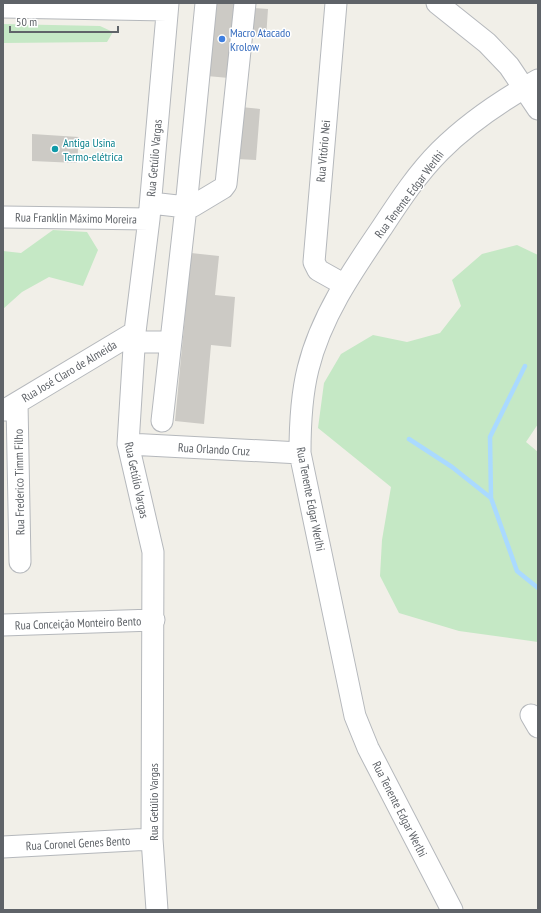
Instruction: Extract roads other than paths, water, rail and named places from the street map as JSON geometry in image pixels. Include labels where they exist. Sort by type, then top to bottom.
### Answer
[{"type":"street","points":[[162,421],[186,207],[206,3]]},
{"type":"street","points":[[186,207],[193,206],[223,188],[226,184],[245,3]]},
{"type":"street","name":"Rua Vitório Nei","points":[[336,3],[314,262],[318,270],[343,284]]},
{"type":"street","points":[[437,3],[487,43],[530,85],[538,109]]},
{"type":"street","points":[[3,8],[168,6]]},
{"type":"street","name":"Rua Getúlio Vargas","points":[[157,910],[152,839],[154,620],[153,552],[128,444],[135,337],[150,211],[168,6]]},
{"type":"street","name":"Rua Tenente Edgar Werlhi","points":[[452,910],[368,748],[355,716],[300,453],[300,413],[308,369],[322,330],[343,284],[400,202],[440,151],[468,126],[530,85]]},
{"type":"street","name":"Rua Franklin Máximo Moreira","points":[[3,217],[150,211],[186,207]]},
{"type":"street","points":[[135,337],[171,342]]},
{"type":"street","name":"Rua José Claro de Almeida","points":[[10,407],[135,337]]},
{"type":"street","name":"Rua Frederico Timm Filho","points":[[10,407],[20,562]]},
{"type":"street","name":"Rua Orlando Cruz","points":[[128,444],[300,453]]},
{"type":"street","name":"Rua Conceição Monteiro Bento","points":[[3,625],[154,620]]},
{"type":"street","name":"Rua Coronel Genes Bento","points":[[3,847],[152,839]]},
{"type":"waterway","points":[[525,366],[490,437],[491,498],[517,571],[538,588]]},
{"type":"waterway","points":[[409,439],[452,467],[491,498]]},
{"type":"place","name":"Macro Atacado Krolow","points":[[222,39]]},
{"type":"place","name":"Antiga Usina Termo-elétrica","points":[[55,149]]}]
